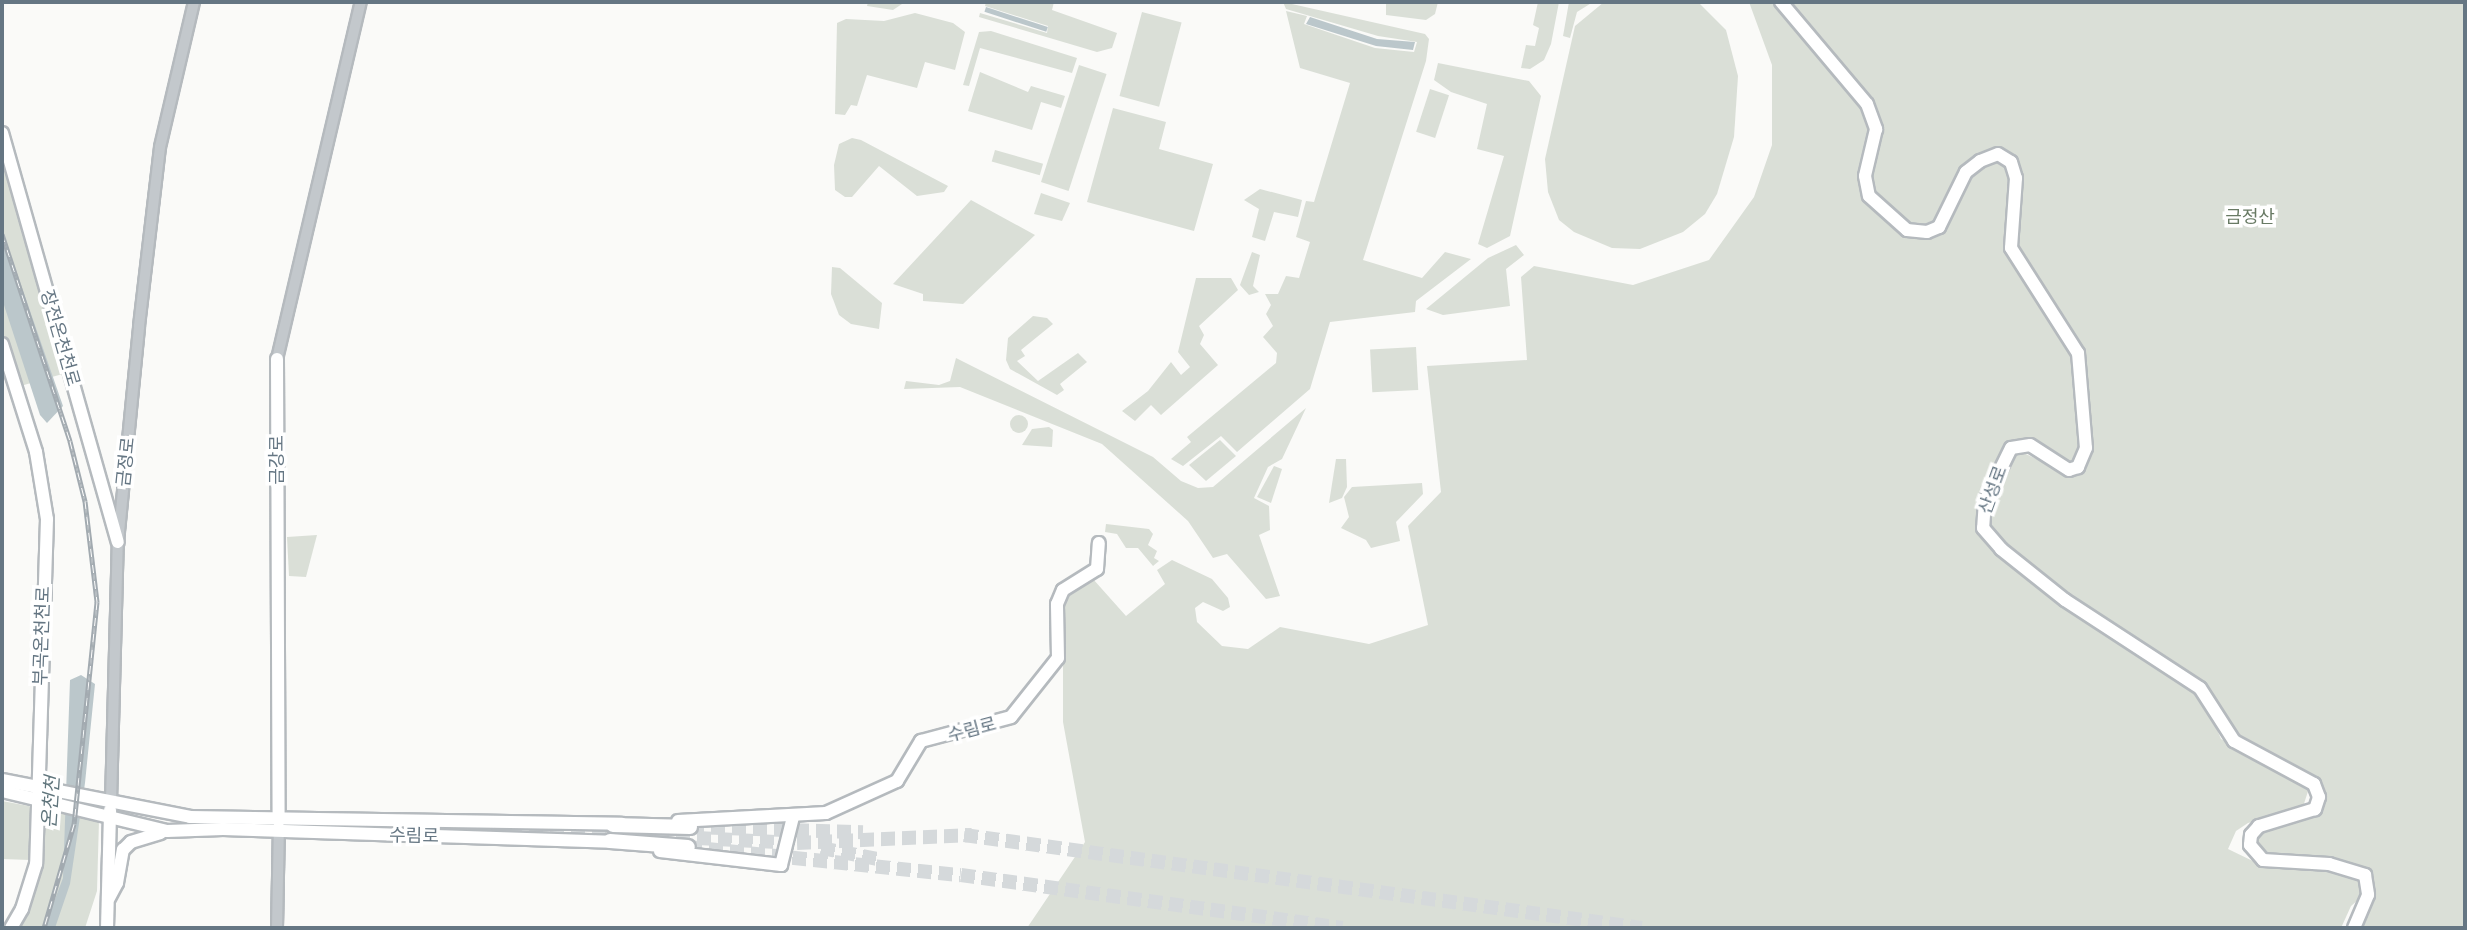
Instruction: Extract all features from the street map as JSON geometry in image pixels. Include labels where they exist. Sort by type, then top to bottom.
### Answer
[{"type":"highway","points":[[613,825],[690,827]]},
{"type":"highway","points":[[610,841],[688,847]]},
{"type":"main road","name":"산성로","points":[[1781,2],[1867,104],[1876,129],[1865,176],[1868,196],[1907,230],[1927,232],[1939,227],[1966,172],[1980,161],[1998,155],[2011,162],[2016,178],[2011,248],[2078,353],[2086,448],[2078,467],[2069,470],[2030,445],[2011,448],[1985,501],[1983,528],[2001,549],[2065,600],[2200,688],[2234,741],[2315,784],[2319,794],[2315,809],[2259,825],[2251,835],[2250,845],[2263,860],[2329,864],[2363,874],[2368,895],[2354,928]]},
{"type":"main road","name":"장전온천천로","points":[[2,133],[118,542]]},
{"type":"main road","name":"부곡온천천로","points":[[2,344],[36,452],[47,519],[42,794],[36,863],[22,909],[11,928]]},
{"type":"main road","name":"금강로","points":[[277,359],[279,827]]},
{"type":"main road","name":"수림로","points":[[2,791],[42,794],[95,805],[167,831],[279,827],[613,825],[793,817],[826,813],[897,781],[921,741],[1011,718],[1058,658],[1057,604],[1063,590],[1097,569],[1099,543]]},
{"type":"main road","name":"수림로","points":[[2,780],[42,794]]},
{"type":"main road","name":"수림로","points":[[110,809],[279,827],[610,841],[781,865],[793,817]]},
{"type":"main road","name":"금정로","points":[[107,928],[110,809]]},
{"type":"main road","points":[[108,898],[117,883],[123,850],[131,842],[167,831]]},
{"type":"street","name":"금정로","points":[[110,809],[118,542],[160,147],[194,2]]},
{"type":"street","name":"금강로","points":[[277,359],[361,2]]},
{"type":"street","name":"금강로","points":[[276,928],[279,827]]},
{"type":"green space","points":[[868,2],[905,2],[893,10],[867,6]]},
{"type":"green space","points":[[986,2],[1054,2],[1052,10],[1117,33],[1112,48],[1097,52],[979,17],[980,13],[1047,33],[1048,26],[985,6]]},
{"type":"green space","points":[[1283,2],[1425,34],[1429,39],[1426,61],[1363,260],[1422,278],[1445,252],[1471,259],[1416,301],[1415,312],[1330,322],[1310,389],[1237,452],[1221,436],[1183,466],[1171,459],[1191,442],[1187,437],[1276,363],[1277,353],[1263,337],[1273,326],[1266,314],[1271,305],[1265,294],[1278,294],[1286,276],[1299,278],[1310,242],[1296,237],[1306,201],[1314,202],[1350,83],[1300,68],[1286,11],[1307,16],[1304,24],[1375,48],[1414,52],[1417,42],[1378,36],[1286,9]]},
{"type":"green space","points":[[1386,2],[1438,2],[1435,14],[1426,20],[1386,15]]},
{"type":"green space","points":[[1538,2],[1559,2],[1551,44],[1544,60],[1530,69],[1521,68],[1526,45],[1535,46],[1539,28],[1533,25]]},
{"type":"green space","points":[[1569,2],[1593,2],[1577,12],[1570,38],[1563,36]]},
{"type":"green space","points":[[1604,2],[1698,2],[1726,30],[1738,76],[1734,137],[1717,194],[1705,214],[1683,232],[1640,249],[1612,248],[1574,232],[1559,220],[1548,192],[1545,159],[1575,26]]},
{"type":"green space","points":[[1749,2],[1778,2],[1864,103],[1875,129],[1867,198],[1927,235],[1969,170],[1998,156],[2014,176],[2008,247],[2077,355],[2084,451],[2073,467],[2031,442],[2005,454],[1981,533],[2201,691],[2221,739],[2310,785],[2302,810],[2248,823],[2236,831],[2228,849],[2259,864],[2326,868],[2359,875],[2365,894],[2351,906],[2341,928],[1027,928],[1085,842],[1063,722],[1063,606],[1069,593],[1093,579],[1126,616],[1165,584],[1157,570],[1172,560],[1212,579],[1228,598],[1230,607],[1223,611],[1203,602],[1195,608],[1197,622],[1222,646],[1248,649],[1280,627],[1369,644],[1428,625],[1408,526],[1441,492],[1427,366],[1527,360],[1521,277],[1534,266],[1633,285],[1709,260],[1754,197],[1772,145],[1772,65]]},
{"type":"green space","name":"금정산","points":[[1785,2],[2465,2],[2465,928],[2359,928],[2371,873],[2270,860],[2252,838],[2258,831],[2302,818],[2323,797],[2233,736],[2205,689],[2067,596],[1987,530],[1986,508],[2017,450],[2054,467],[2084,465],[2081,354],[2013,249],[2010,157],[1980,159],[1937,227],[1911,230],[1870,196],[1867,178],[1878,130]]},
{"type":"green space","points":[[1142,12],[1182,23],[1159,107],[1119,96]]},
{"type":"green space","points":[[915,13],[953,23],[965,32],[955,70],[925,62],[917,88],[867,75],[857,106],[851,105],[845,115],[835,114],[837,23],[846,19],[884,21]]},
{"type":"green space","points":[[991,31],[1077,58],[1072,73],[980,48],[969,86],[963,85],[979,32]]},
{"type":"green space","points":[[1438,63],[1529,81],[1541,96],[1510,236],[1487,248],[1478,244],[1504,156],[1477,149],[1487,104],[1451,92],[1434,80]]},
{"type":"green space","points":[[1079,65],[1107,74],[1069,191],[1041,182]]},
{"type":"green space","points":[[980,72],[1028,92],[1031,86],[1065,96],[1061,108],[1041,102],[1032,130],[968,111]]},
{"type":"green space","points":[[1430,89],[1449,95],[1435,138],[1416,132]]},
{"type":"green space","points":[[1113,108],[1166,122],[1159,149],[1213,164],[1194,231],[1087,202]]},
{"type":"green space","points":[[852,138],[861,140],[948,186],[944,192],[917,196],[879,166],[852,197],[845,197],[835,190],[834,165],[839,144]]},
{"type":"green space","points":[[995,150],[1043,164],[1040,175],[992,162]]},
{"type":"green space","points":[[2,157],[66,373],[24,385],[18,385],[2,336]]},
{"type":"green space","points":[[1260,189],[1302,200],[1298,217],[1274,212],[1265,241],[1252,237],[1259,209],[1244,200]]},
{"type":"green space","points":[[1041,193],[1070,203],[1062,221],[1034,214]]},
{"type":"green space","points":[[971,200],[1035,235],[963,304],[923,301],[923,294],[893,284]]},
{"type":"green space","points":[[1516,245],[1524,255],[1506,269],[1510,306],[1443,315],[1426,309],[1488,258]]},
{"type":"green space","points":[[1252,252],[1260,255],[1253,286],[1259,292],[1249,295],[1240,285]]},
{"type":"green space","points":[[832,267],[840,268],[882,303],[879,329],[851,324],[839,315],[831,294]]},
{"type":"green space","points":[[1196,278],[1231,278],[1238,290],[1199,326],[1204,335],[1200,344],[1218,365],[1161,415],[1151,405],[1135,421],[1122,411],[1148,391],[1171,362],[1181,375],[1190,367],[1178,352]]},
{"type":"green space","points":[[1033,316],[1047,318],[1053,324],[1021,350],[1025,356],[1017,361],[1038,381],[1078,353],[1087,362],[1060,384],[1064,390],[1057,395],[1010,369],[1006,360],[1008,338]]},
{"type":"green space","points":[[1416,347],[1418,390],[1372,392],[1370,349]]},
{"type":"green space","points":[[956,358],[1153,457],[1181,481],[1198,488],[1213,487],[1306,408],[1282,459],[1268,467],[1254,498],[1269,506],[1270,530],[1259,535],[1280,596],[1266,599],[1227,554],[1213,558],[1188,521],[1102,444],[960,387],[904,389],[906,381],[939,385],[950,381]]},
{"type":"green space","points":[[1019,415],[1025,418],[1028,424],[1025,430],[1019,433],[1013,430],[1010,424],[1013,418]]},
{"type":"green space","points":[[1049,427],[1053,430],[1052,447],[1022,445],[1032,429]]},
{"type":"green space","points":[[1220,440],[1236,456],[1206,481],[1189,465]]},
{"type":"green space","points":[[1336,459],[1346,459],[1347,487],[1342,498],[1329,503]]},
{"type":"green space","points":[[1274,466],[1282,469],[1271,503],[1257,497]]},
{"type":"green space","points":[[1422,483],[1423,494],[1396,522],[1400,541],[1371,548],[1366,540],[1341,528],[1349,517],[1344,497],[1352,487]]},
{"type":"green space","points":[[1106,524],[1149,529],[1153,534],[1148,545],[1157,551],[1154,558],[1159,561],[1153,566],[1138,548],[1126,548],[1117,534],[1105,532]]},
{"type":"green space","points":[[317,535],[306,577],[289,576],[287,537]]},
{"type":"green space","points":[[2,801],[29,806],[35,815],[30,860],[2,859]]},
{"type":"green space","points":[[55,809],[99,821],[97,891],[85,928],[17,928],[39,864],[46,815]]},
{"type":"shaded area","points":[[986,7],[1048,27],[1046,32],[984,12]]},
{"type":"shaded area","points":[[1310,17],[1377,39],[1415,42],[1413,50],[1376,46],[1306,24]]},
{"type":"shaded area","points":[[2,230],[63,406],[47,423],[40,415],[2,299]]},
{"type":"shaded area","name":"온천천","points":[[81,675],[95,684],[85,783],[70,884],[55,928],[44,928],[63,878],[70,680]]},
{"type":"tunnel","points":[[48,797],[118,808]]},
{"type":"tunnel","points":[[690,827],[863,832]]},
{"type":"tunnel","points":[[508,828],[797,843],[972,835]]},
{"type":"tunnel","points":[[964,835],[1642,928]]},
{"type":"tunnel","points":[[688,847],[961,875],[1342,928]]},
{"type":"tunnel","points":[[821,848],[877,859]]},
{"type":"railway","points":[[2,234],[70,441],[85,501],[97,602],[74,824],[44,928]]}]
